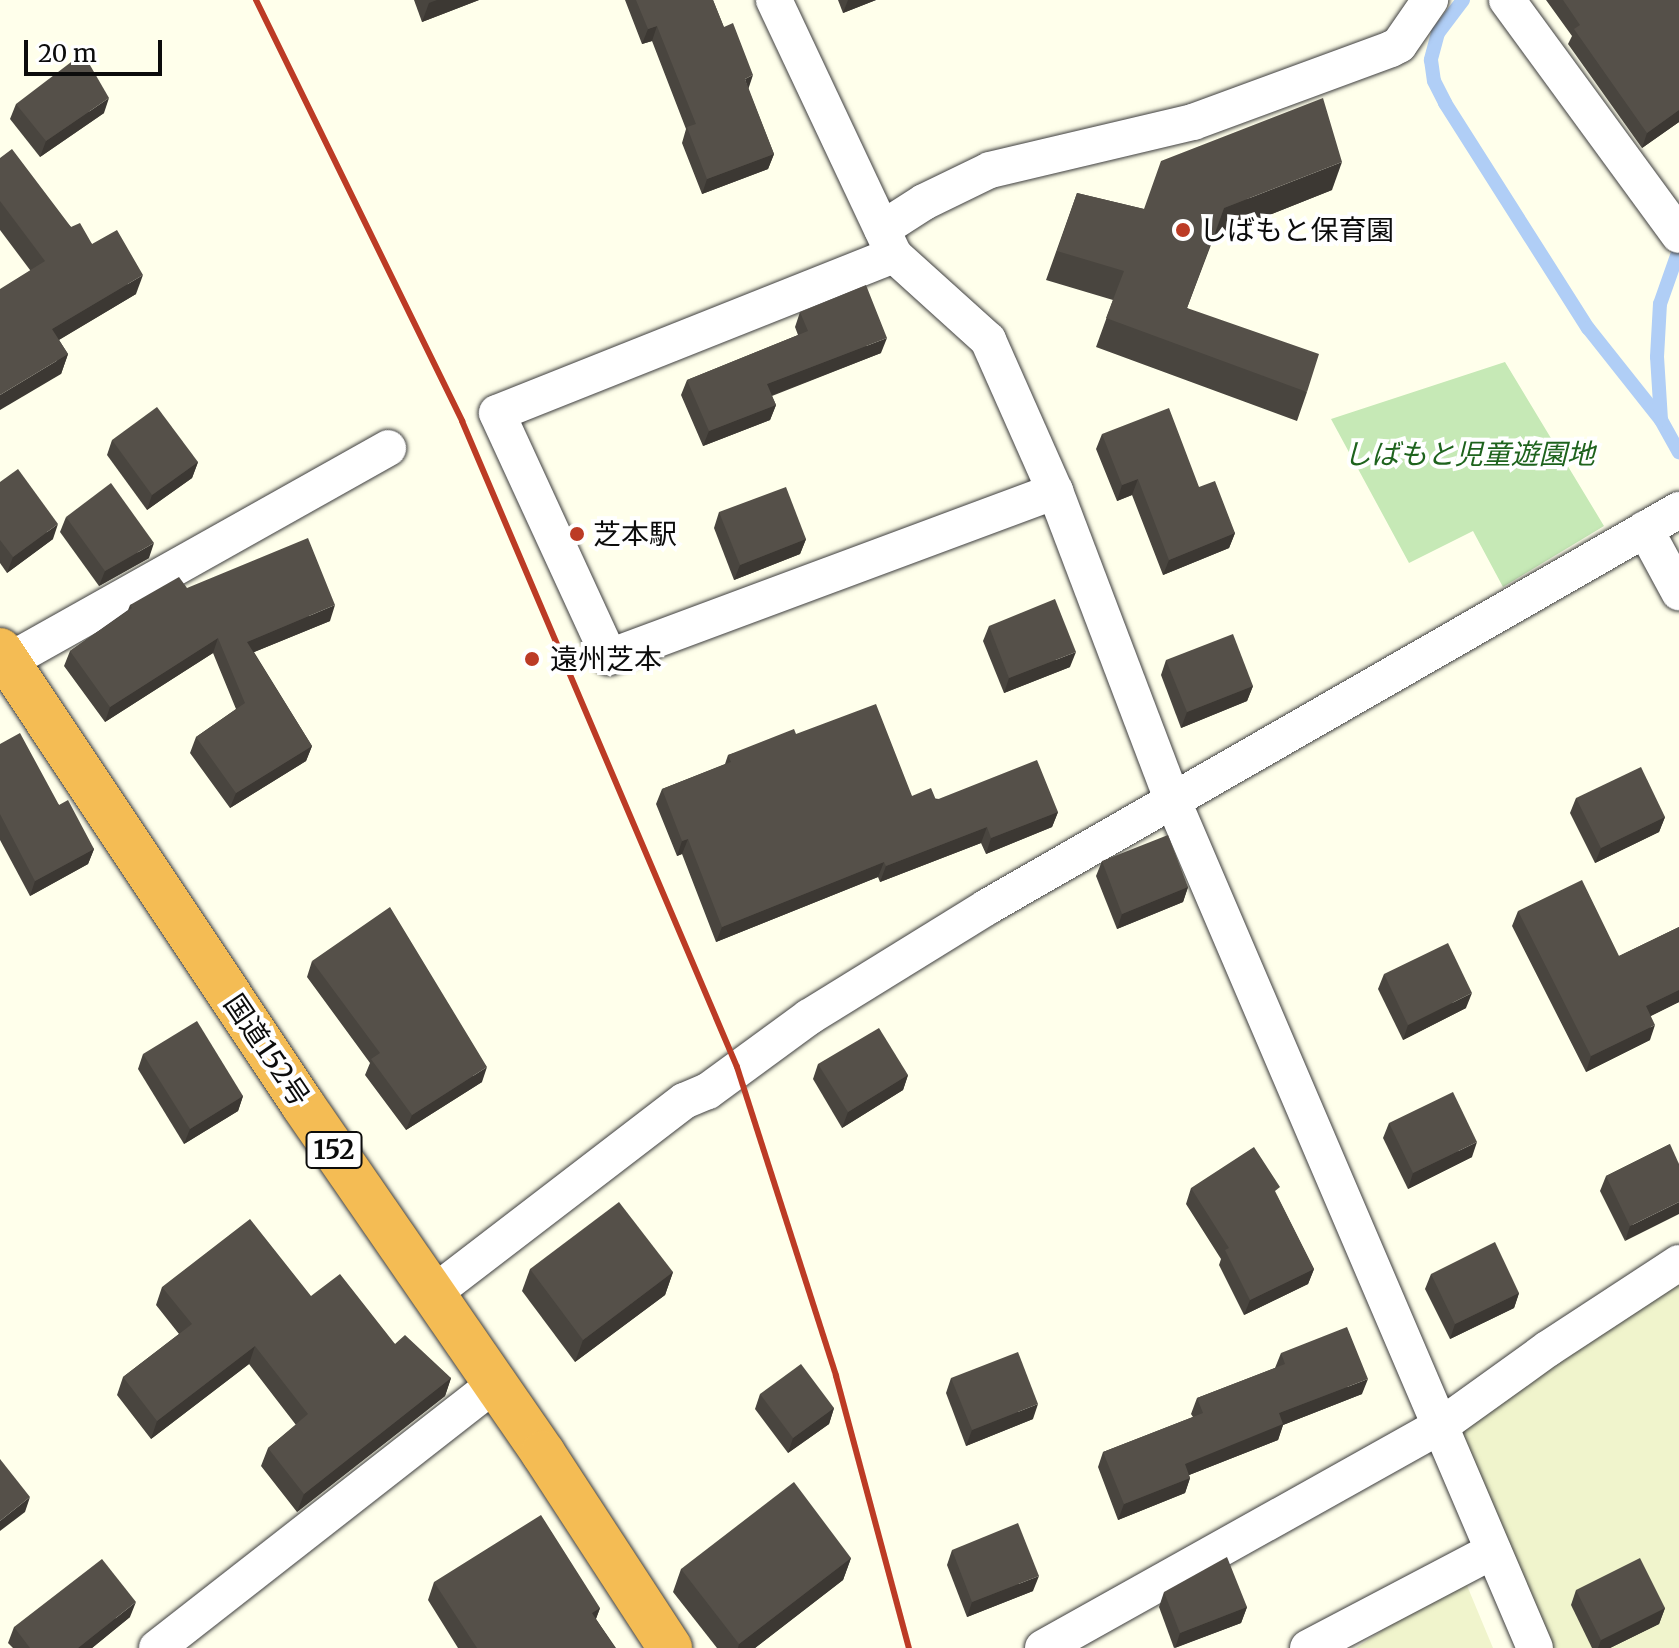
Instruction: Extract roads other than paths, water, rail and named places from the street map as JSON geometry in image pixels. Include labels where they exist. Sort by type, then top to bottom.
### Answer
[{"type":"highway","name":"国道152号","points":[[4,656],[303,1105],[435,1292],[670,1648]]},
{"type":"street","points":[[774,0],[888,242],[988,340],[1055,491],[1173,801],[1535,1648]]},
{"type":"street","points":[[1055,491],[609,657],[497,413],[888,242],[924,202],[990,170],[1193,122],[1391,49],[1399,45],[1430,0]]},
{"type":"street","points":[[1507,0],[1671,225]]},
{"type":"street","points":[[4,656],[388,448]]},
{"type":"street","points":[[435,1292],[684,1101],[708,1091],[809,1017],[987,907],[1663,519],[1679,592]]},
{"type":"street","points":[[1043,1648],[1439,1427],[1549,1348],[1679,1263]]},
{"type":"street","points":[[157,1648],[496,1383]]},
{"type":"street","points":[[1308,1648],[1493,1551]]},
{"type":"waterway","points":[[1463,0],[1438,33],[1431,60],[1434,81],[1588,328],[1661,420],[1679,452]]},
{"type":"waterway","points":[[1661,420],[1657,357],[1660,304],[1679,250]]},
{"type":"railway","points":[[256,0],[462,421],[737,1067],[836,1376],[909,1648]]},
{"type":"place","name":"しばもと保育園","points":[[1183,230]]},
{"type":"place","name":"芝本駅","points":[[577,534]]},
{"type":"place","name":"遠州芝本","points":[[532,659]]},
{"type":"park label","name":"しばもと児童遊園地","points":[[1469,454]]}]
